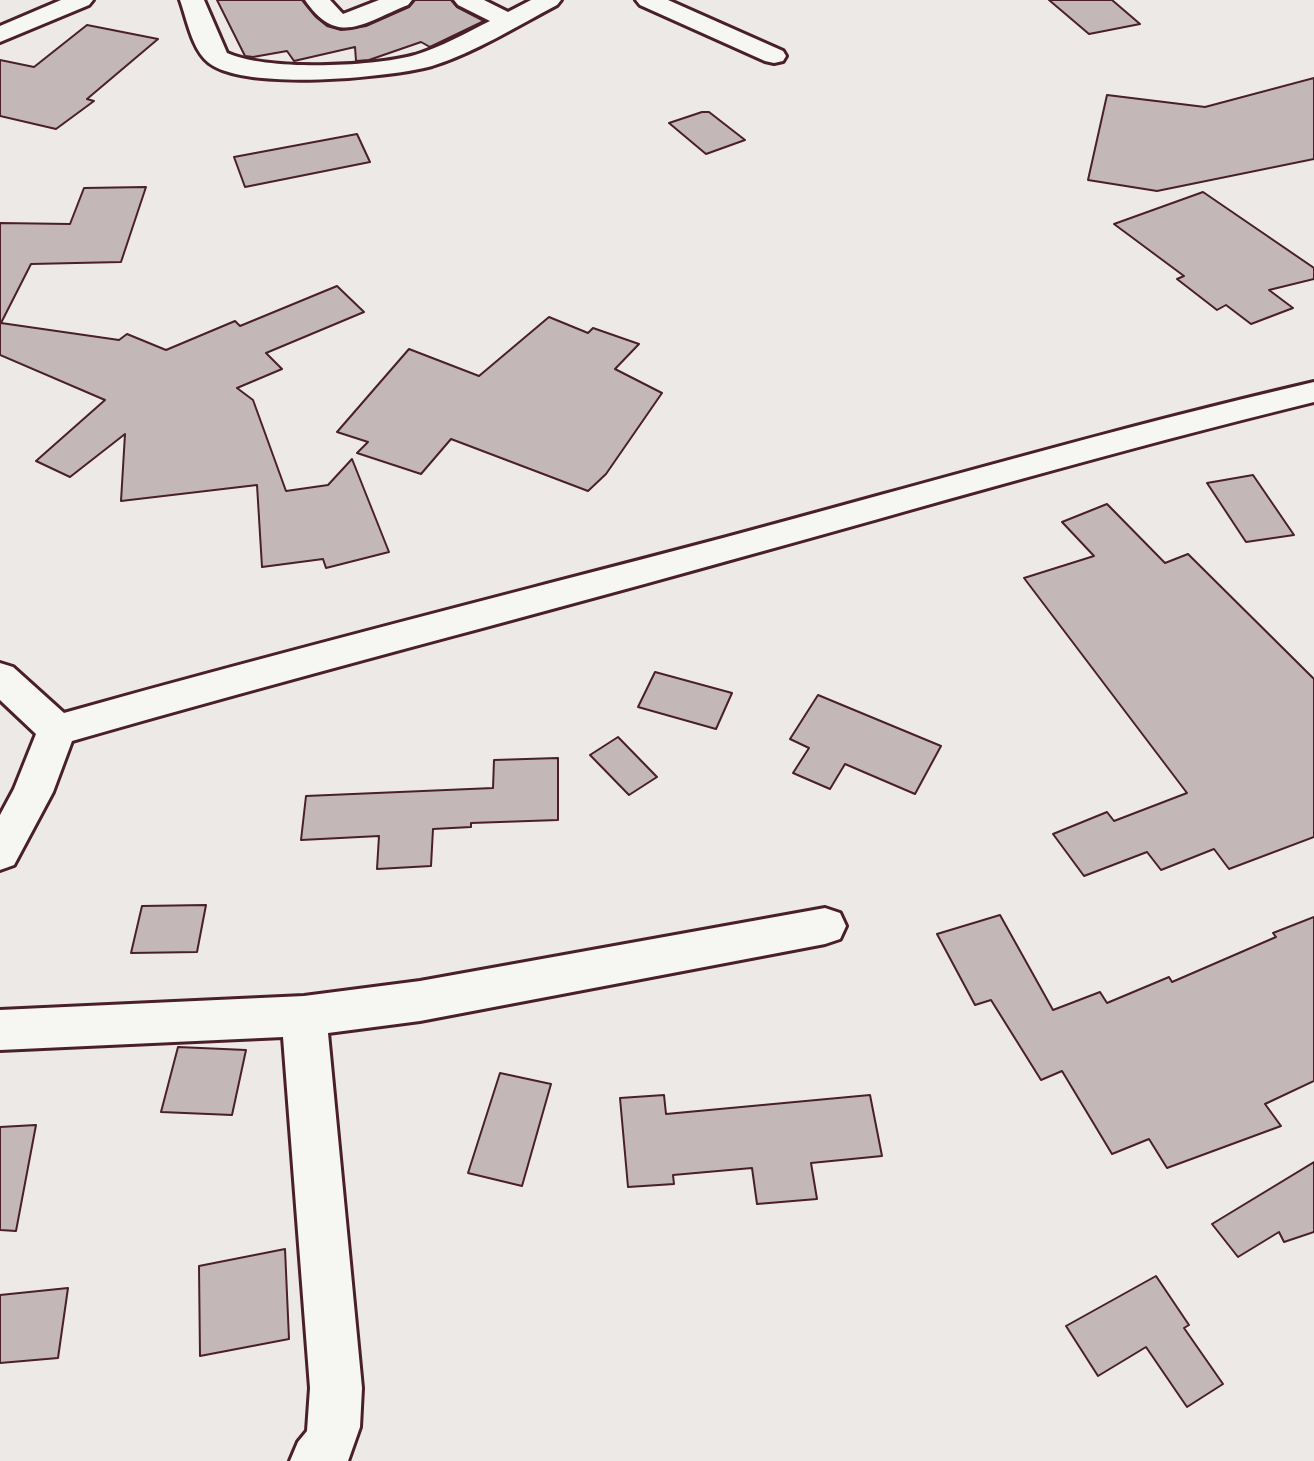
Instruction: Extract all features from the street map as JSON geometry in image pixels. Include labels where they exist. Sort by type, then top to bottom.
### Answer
[{"type":"street","points":[[0,35],[81,0]]},
{"type":"street","points":[[192,0],[218,58],[232,66],[265,71],[326,70],[420,61],[454,48],[549,0]]},
{"type":"street","points":[[317,0],[336,20],[344,22],[400,0]]},
{"type":"street","points":[[466,0],[508,21]]},
{"type":"street","points":[[648,0],[774,55]]},
{"type":"street","points":[[57,730],[260,672],[724,550],[1162,428],[1314,392]]},
{"type":"street","points":[[0,677],[57,730]]},
{"type":"street","points":[[0,853],[33,792],[57,730]]},
{"type":"street","points":[[0,1030],[304,1016],[420,1001],[825,926]]},
{"type":"street","points":[[304,1016],[336,1388],[335,1424],[329,1448],[317,1461]]},
{"type":"building","points":[[217,0],[302,0],[327,26],[341,30],[366,26],[409,7],[415,0],[451,0],[457,7],[484,21],[430,47],[421,42],[369,60],[356,61],[355,47],[294,61],[287,51],[245,56]]},
{"type":"building","points":[[1049,0],[1112,0],[1140,24],[1089,34]]},
{"type":"building","points":[[87,25],[158,39],[87,99],[94,101],[56,129],[0,116],[0,60],[34,67]]},
{"type":"building","points":[[1314,78],[1314,159],[1157,191],[1088,180],[1107,95],[1205,107]]},
{"type":"building","points":[[709,112],[745,140],[706,154],[669,123]]},
{"type":"building","points":[[357,134],[370,162],[245,187],[234,157]]},
{"type":"building","points":[[146,187],[121,262],[31,264],[1,323],[119,340],[127,334],[166,350],[235,321],[240,326],[337,286],[364,312],[266,353],[282,369],[237,388],[253,400],[286,491],[328,485],[352,459],[389,552],[326,568],[323,559],[262,567],[257,485],[121,501],[125,434],[70,477],[36,461],[105,400],[0,355],[0,223],[70,224],[84,188]]},
{"type":"building","points":[[1203,192],[1314,268],[1314,279],[1269,290],[1293,308],[1251,324],[1226,305],[1217,310],[1177,279],[1184,276],[1114,224]]},
{"type":"building","points":[[549,317],[588,333],[593,328],[639,344],[615,369],[662,393],[606,474],[588,491],[451,439],[421,474],[357,453],[368,442],[337,432],[409,349],[479,376]]},
{"type":"building","points":[[1253,475],[1294,535],[1246,542],[1207,483]]},
{"type":"building","points":[[1107,504],[1165,563],[1188,554],[1314,679],[1314,837],[1229,869],[1214,849],[1161,870],[1147,852],[1084,876],[1053,834],[1107,812],[1114,821],[1187,793],[1024,578],[1094,556],[1062,522]]},
{"type":"building","points":[[655,672],[732,693],[716,729],[638,707]]},
{"type":"building","points":[[818,695],[941,746],[915,794],[845,764],[830,789],[793,773],[809,748],[790,739]]},
{"type":"building","points":[[618,737],[657,777],[629,795],[590,755]]},
{"type":"building","points":[[558,758],[558,820],[471,823],[471,827],[433,829],[431,866],[377,869],[379,836],[301,840],[306,796],[493,788],[494,760]]},
{"type":"building","points":[[206,905],[197,952],[131,953],[142,906]]},
{"type":"building","points":[[1000,915],[1053,1010],[1100,992],[1107,1003],[1169,977],[1172,982],[1276,937],[1273,933],[1314,917],[1314,1081],[1265,1104],[1281,1126],[1167,1168],[1149,1139],[1112,1154],[1062,1071],[1041,1080],[991,1000],[975,1005],[937,934]]},
{"type":"building","points":[[178,1047],[246,1050],[232,1115],[161,1112]]},
{"type":"building","points":[[500,1073],[551,1084],[522,1186],[468,1173]]},
{"type":"building","points":[[664,1095],[666,1114],[870,1095],[882,1156],[811,1163],[817,1199],[757,1204],[752,1168],[673,1175],[674,1184],[628,1187],[620,1098]]},
{"type":"building","points":[[36,1125],[16,1231],[0,1230],[0,1127]]},
{"type":"building","points":[[1314,1162],[1314,1232],[1284,1242],[1279,1232],[1238,1257],[1212,1224]]},
{"type":"building","points":[[285,1249],[289,1339],[200,1356],[199,1266]]},
{"type":"building","points":[[1156,1276],[1189,1325],[1184,1328],[1223,1384],[1187,1407],[1146,1347],[1098,1376],[1066,1326]]},
{"type":"building","points":[[68,1288],[58,1358],[0,1363],[0,1295]]}]
